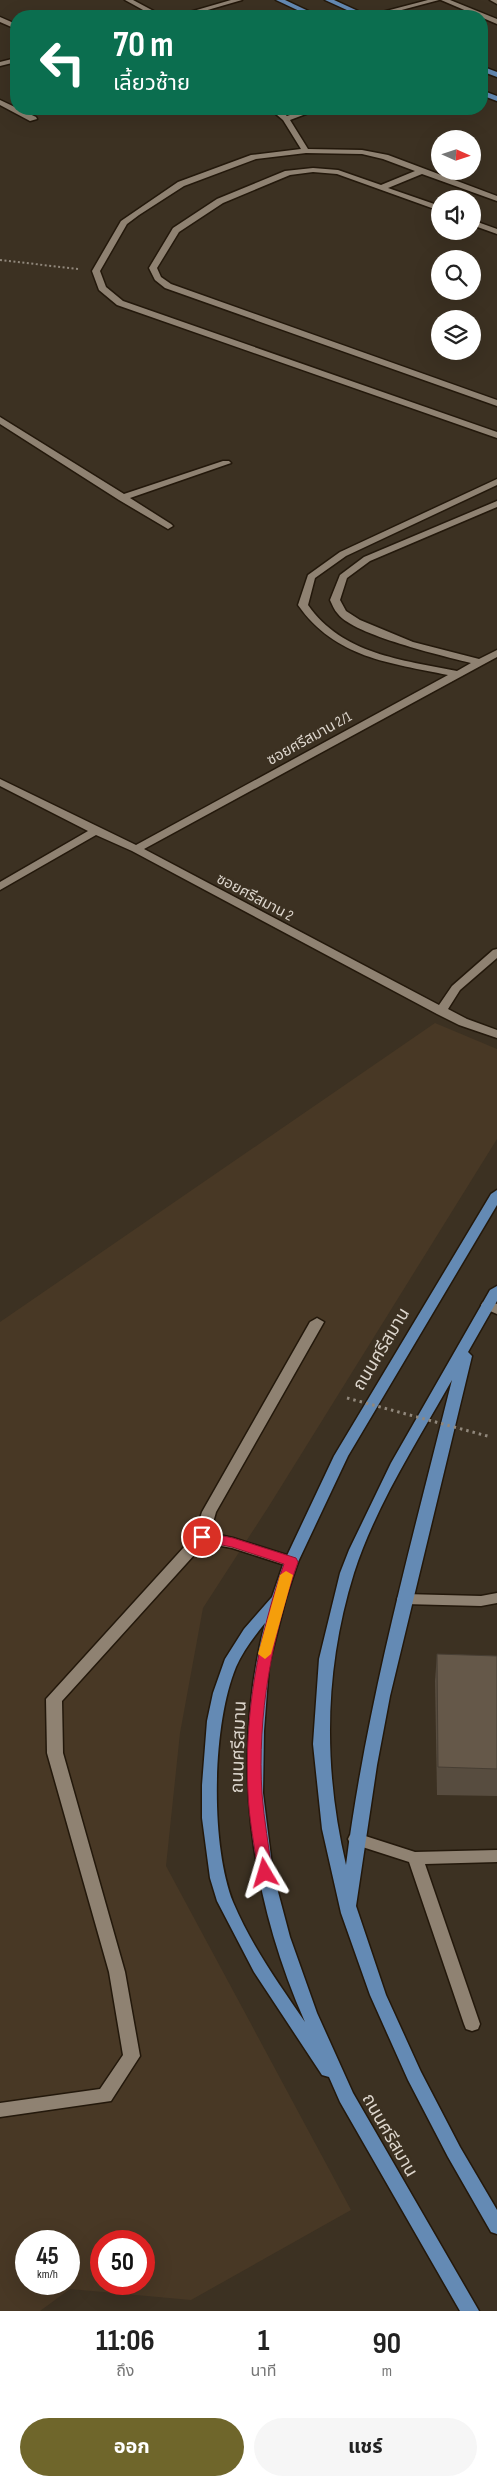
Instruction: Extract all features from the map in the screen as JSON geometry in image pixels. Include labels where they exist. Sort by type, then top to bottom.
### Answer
[{"type":"main road","points":[[279,0],[302,10]]},
{"type":"main road","points":[[328,0],[351,10]]},
{"type":"main road","name":"ถนนศรีสมาน","points":[[470,2311],[346,2098],[310,2013],[282,1937],[265,1873],[255,1793],[256,1731],[262,1665],[279,1598],[291,1562],[341,1456],[497,1194]]},
{"type":"main road","points":[[497,1290],[492,1308],[469,1341],[394,1468],[369,1519],[347,1575],[333,1628],[324,1682],[322,1739],[324,1786],[333,1853],[348,1910],[379,2000],[418,2087],[497,2226]]},
{"type":"main road","points":[[348,1910],[356,1839],[380,1703],[404,1599],[469,1341]]},
{"type":"main road","points":[[279,1598],[246,1636],[226,1679],[213,1732],[209,1810],[214,1861],[224,1900],[250,1952],[346,2098]]},
{"type":"street","points":[[128,0],[147,10]]},
{"type":"street","points":[[202,10],[239,0]]},
{"type":"street","points":[[395,10],[436,0]]},
{"type":"street","points":[[444,0],[468,10]]},
{"type":"street","points":[[493,0],[497,2]]},
{"type":"street","points":[[25,115],[33,119]]},
{"type":"street","points":[[281,115],[286,119],[306,151]]},
{"type":"street","points":[[286,119],[298,115]]},
{"type":"street","points":[[497,198],[385,157],[362,152],[306,151],[254,157],[182,184],[124,223],[96,271],[102,288],[120,303],[497,435]]},
{"type":"street","points":[[431,206],[338,172],[313,170],[288,173],[220,201],[176,230],[153,268],[158,278],[168,286],[497,403]]},
{"type":"street","points":[[383,187],[422,171]]},
{"type":"street","points":[[481,226],[497,232]]},
{"type":"street","points":[[0,420],[168,526]]},
{"type":"street","points":[[122,498],[226,463]]},
{"type":"street","points":[[457,674],[396,661],[352,648],[320,626],[303,605],[311,577],[343,554],[497,482]]},
{"type":"street","points":[[480,662],[409,644],[356,622],[342,613],[335,600],[343,578],[367,559],[497,504]]},
{"type":"street","points":[[372,541],[388,550]]},
{"type":"street","name":"ซอยศรีสมาน 2/1","points":[[136,849],[497,653]]},
{"type":"street","name":"ซอยศรีสมาน 2","points":[[0,782],[96,831],[136,849],[441,1011],[463,1022],[497,1034]]},
{"type":"street","points":[[0,887],[96,831]]},
{"type":"street","points":[[441,1011],[456,988],[497,952]]},
{"type":"street","points":[[0,2110],[105,2096],[132,2056],[118,1972],[55,1752],[54,1699],[202,1537],[210,1512],[317,1322]]},
{"type":"street","points":[[202,1537],[233,1543],[291,1562]]},
{"type":"street","points":[[404,1599],[481,1601],[497,1598]]},
{"type":"street","points":[[356,1839],[415,1858],[497,1856]]},
{"type":"street","points":[[415,1858],[472,2024]]},
{"type":"path","points":[[0,260],[96,271]]},
{"type":"path","points":[[347,1398],[491,1437]]},
{"type":"shaded area","points":[[435,1023],[497,1049],[497,1139],[269,1506],[203,1608],[180,1733],[166,1866],[351,2210],[191,2300],[136,2295],[155,2295],[155,2230],[90,2230],[90,2291],[80,2290],[80,2230],[15,2230],[15,2295],[62,2295],[40,2311],[0,2311],[0,1322]]},
{"type":"building","points":[[437,1654],[497,1656],[497,1769],[438,1767]]},
{"type":"slow traffic","points":[[265,1654],[286,1575]]},
{"type":"route","points":[[202,1537],[233,1543],[291,1562],[279,1598],[262,1665],[256,1731],[255,1793],[265,1873]]}]
